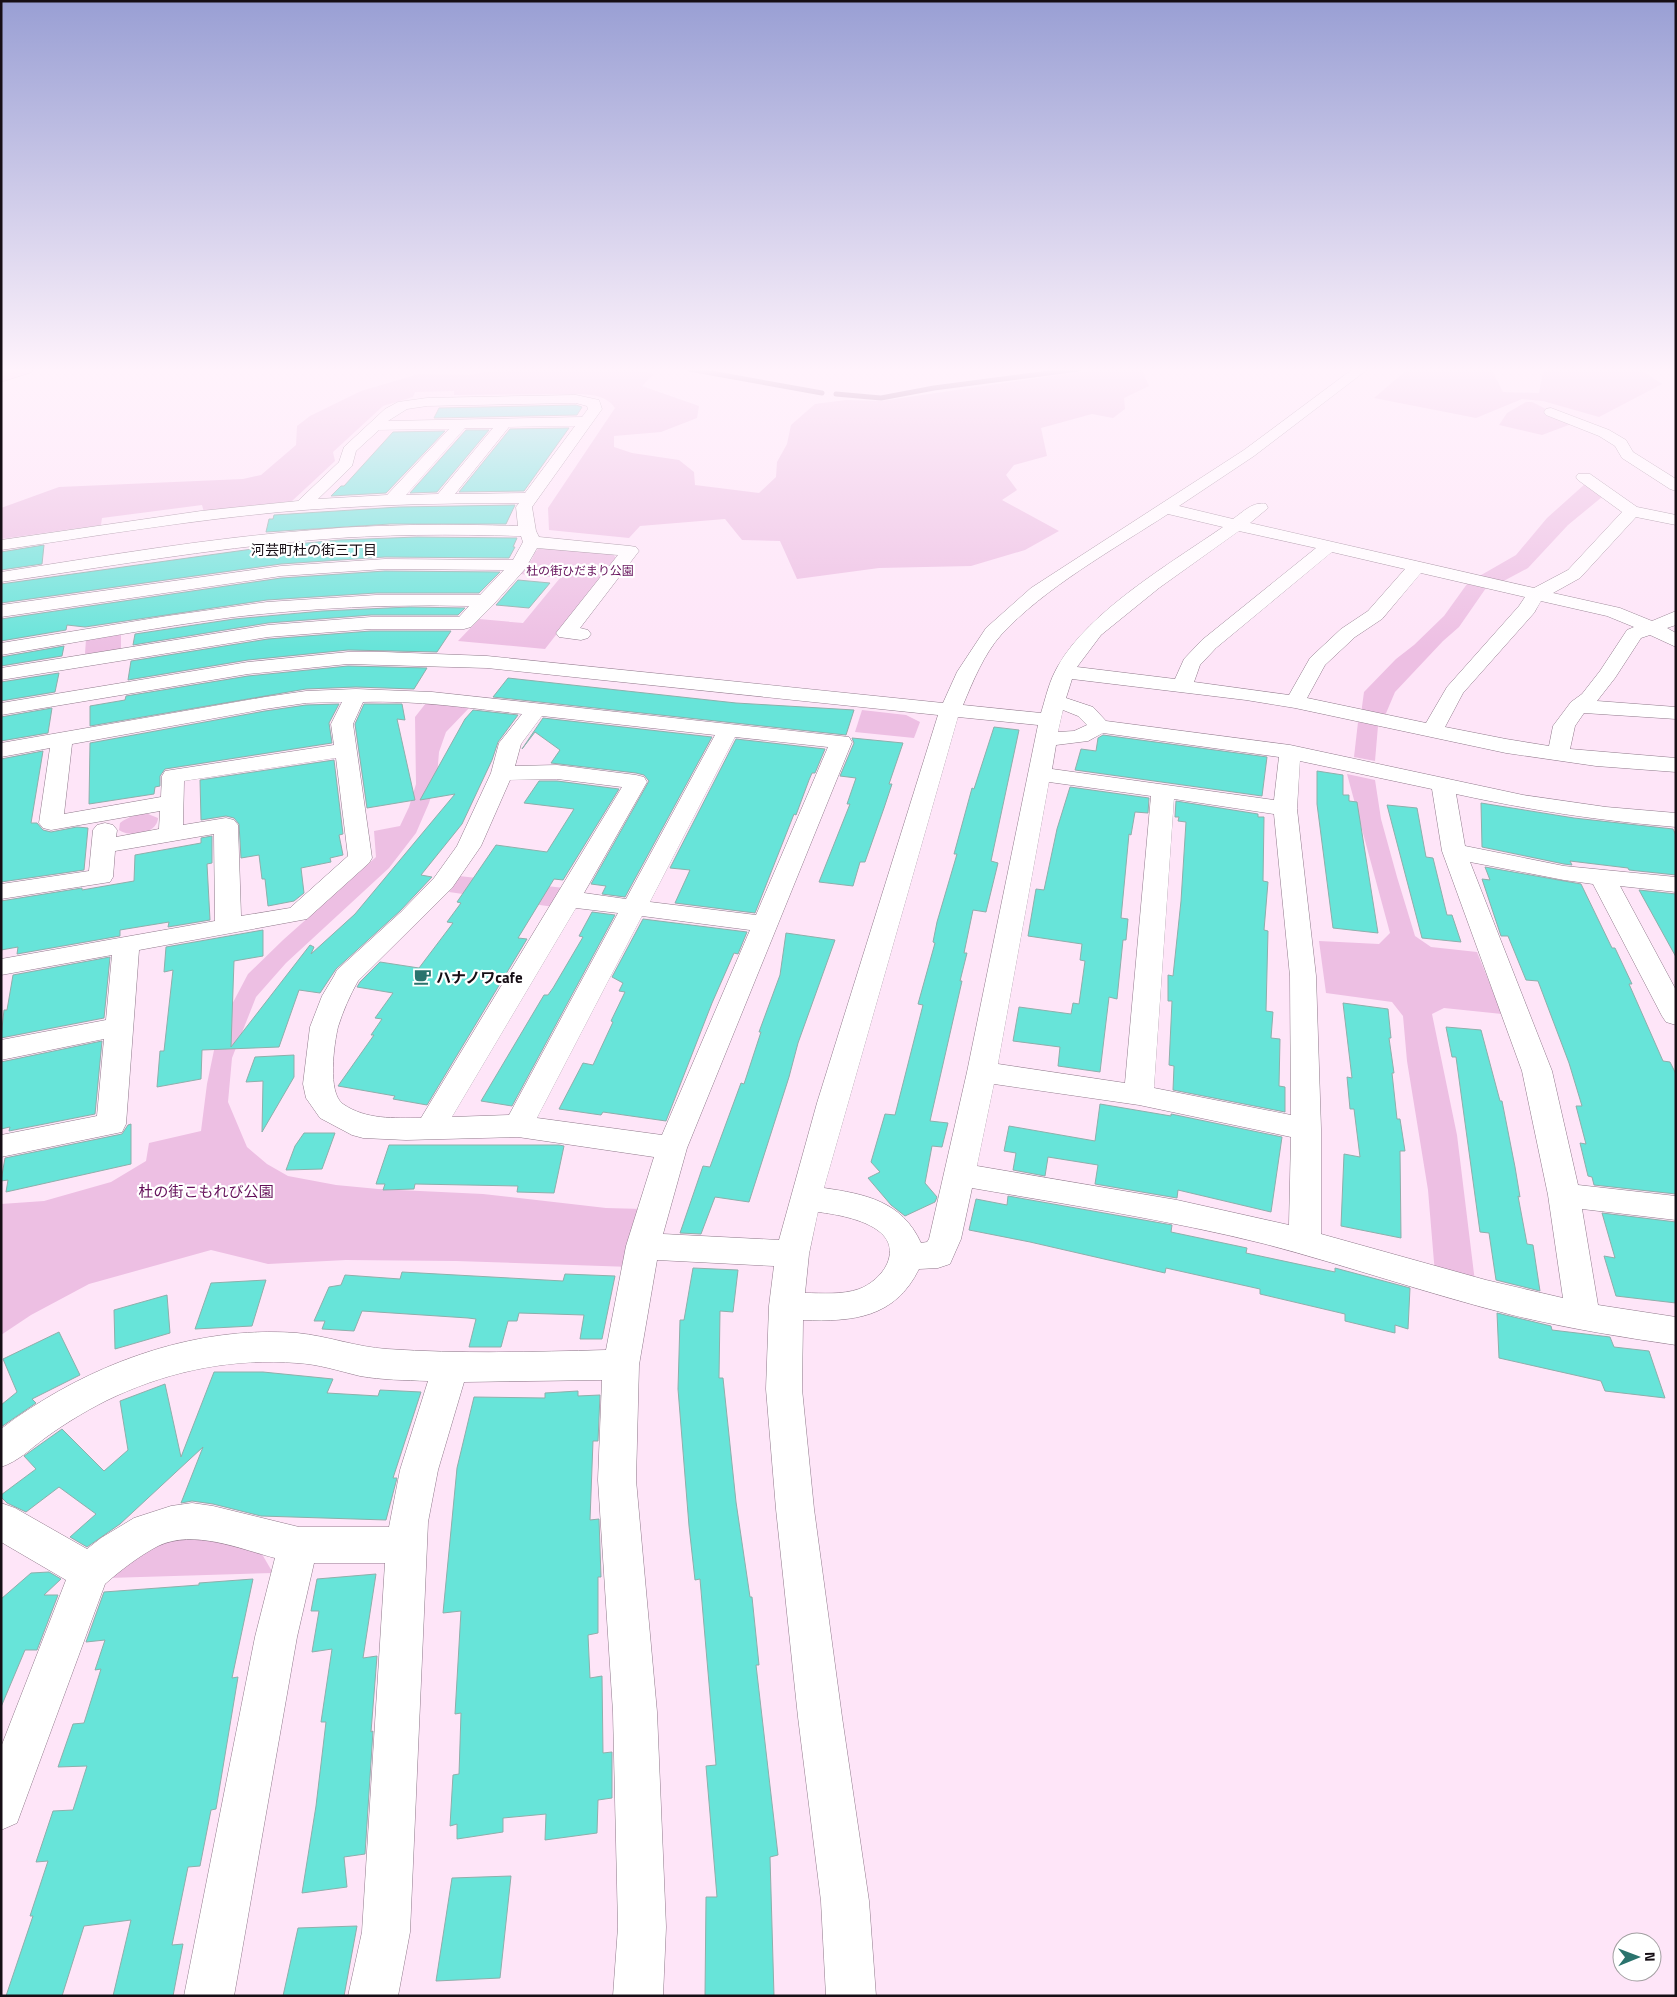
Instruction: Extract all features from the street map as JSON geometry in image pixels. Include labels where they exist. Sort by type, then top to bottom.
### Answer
[{"type":"street","points":[[303,505],[348,462]]},
{"type":"street","points":[[392,500],[426,462]]},
{"type":"street","points":[[442,499],[473,462]]},
{"type":"street","points":[[1,674],[268,631],[370,623],[464,623],[519,565],[529,536],[524,506],[556,462]]},
{"type":"street","points":[[851,1996],[845,1902],[820,1717],[784,1389],[786,1306],[792,1254],[806,1198],[835,1094],[950,710],[967,672],[993,632],[1038,592],[1236,462]]},
{"type":"street","points":[[1638,462],[1676,486]]},
{"type":"street","points":[[1584,478],[1632,511],[1676,520]]},
{"type":"street","points":[[1,545],[303,505],[392,500],[530,498]]},
{"type":"street","points":[[1164,508],[1613,612],[1650,627],[1676,642]]},
{"type":"street","points":[[907,1256],[938,1255],[945,1239],[982,1072],[1050,720],[1059,685],[1065,672],[1094,631],[1153,584],[1260,508]]},
{"type":"street","points":[[1433,730],[1454,691],[1527,609],[1535,595],[1574,574],[1632,511]]},
{"type":"street","points":[[242,512],[266,608],[268,631]]},
{"type":"street","points":[[1,577],[250,541],[398,530],[529,536],[630,550],[566,633],[581,634]]},
{"type":"street","points":[[1182,686],[1191,663],[1209,644],[1328,546]]},
{"type":"street","points":[[1,611],[258,573],[384,564],[519,565]]},
{"type":"street","points":[[1295,702],[1317,662],[1348,633],[1375,615],[1417,567]]},
{"type":"street","points":[[1,649],[266,608],[393,599],[486,600]]},
{"type":"street","points":[[1558,753],[1564,726],[1578,706],[1589,698],[1608,674],[1634,634],[1676,617]]},
{"type":"street","points":[[94,658],[95,693]]},
{"type":"street","points":[[1,709],[284,663],[384,658],[487,662],[1050,720],[1077,737],[1086,735],[1098,726],[1290,752],[1443,786],[1578,811],[1676,820]]},
{"type":"street","points":[[453,700],[487,662]]},
{"type":"street","points":[[1065,672],[1295,702],[1506,746],[1596,759],[1676,765]]},
{"type":"street","points":[[1,967],[298,914],[360,858],[342,724],[356,695]]},
{"type":"street","points":[[1,750],[266,702],[356,695],[453,700],[841,742],[672,1148],[642,1246],[621,1365],[617,1480],[635,1712],[642,1927],[638,1996]]},
{"type":"street","points":[[1578,706],[1676,713]]},
{"type":"street","points":[[1050,720],[1081,708],[1094,718],[1098,726]]},
{"type":"street","points":[[536,710],[510,744],[502,773],[469,846],[443,883],[347,976],[336,996],[324,1027],[318,1084],[321,1098],[331,1110],[363,1127],[381,1129],[518,1126],[672,1148]]},
{"type":"street","points":[[518,1126],[728,730]]},
{"type":"street","points":[[62,739],[51,822],[172,802]]},
{"type":"street","points":[[171,834],[173,776],[345,750]]},
{"type":"street","points":[[1290,752],[1285,810],[1303,976],[1306,1129],[1305,1242]]},
{"type":"street","points":[[430,1128],[636,782],[557,772],[502,773]]},
{"type":"street","points":[[1040,774],[1247,802],[1285,810]]},
{"type":"street","points":[[1443,786],[1454,851],[1537,1071],[1564,1195],[1582,1316]]},
{"type":"street","points":[[1140,1095],[1163,790]]},
{"type":"street","points":[[1,892],[101,877],[107,813]]},
{"type":"street","points":[[104,846],[226,825],[228,927]]},
{"type":"street","points":[[1454,851],[1496,861],[1603,878],[1676,885]]},
{"type":"street","points":[[1603,878],[1676,1016]]},
{"type":"street","points":[[568,899],[765,924]]},
{"type":"street","points":[[1,1146],[111,1124],[126,945]]},
{"type":"street","points":[[1,1050],[120,1027]]},
{"type":"street","points":[[982,1072],[1140,1095],[1306,1129]]},
{"type":"street","points":[[960,1175],[1112,1200],[1194,1216],[1305,1242],[1513,1301],[1582,1316],[1676,1331]]},
{"type":"street","points":[[1564,1195],[1676,1208]]},
{"type":"street","points":[[786,1306],[840,1306],[876,1296],[888,1288],[898,1277],[907,1256],[903,1239],[897,1229],[875,1212],[858,1206],[806,1198]]},
{"type":"street","points":[[642,1246],[792,1254]]},
{"type":"street","points":[[1,1451],[41,1420],[99,1387],[160,1362],[212,1351],[298,1348],[381,1364],[450,1368],[621,1365]]},
{"type":"street","points":[[373,1996],[386,1932],[405,1576],[405,1544],[413,1490],[450,1368]]},
{"type":"street","points":[[1,1521],[89,1572]]},
{"type":"street","points":[[1,1807],[89,1572],[115,1551],[148,1531],[192,1521],[213,1524],[299,1545],[405,1544]]},
{"type":"street","points":[[209,1996],[224,1927],[271,1661],[288,1580],[299,1545]]},
{"type":"green space","points":[[276,462],[334,462],[292,501],[204,512],[202,505],[102,518],[101,525],[1,539],[1,508],[59,487],[243,479],[261,475]]},
{"type":"green space","points":[[579,462],[682,462],[694,472],[695,485],[759,493],[776,477],[777,462],[1024,462],[1014,465],[1006,475],[1017,490],[1002,500],[1059,531],[1025,550],[971,566],[879,568],[797,579],[780,541],[742,540],[725,519],[640,526],[629,538],[549,530],[548,508]]},
{"type":"green space","points":[[1585,484],[1602,497],[1568,525],[1528,568],[1498,584],[1476,578],[1516,555],[1547,518]]},
{"type":"green space","name":"杜の街ひだまり公園","points":[[549,547],[612,553],[616,558],[545,649],[458,641],[479,619],[523,623],[560,578],[520,574],[538,549]]},
{"type":"green space","points":[[1467,584],[1486,588],[1459,627],[1443,641],[1395,692],[1384,718],[1361,714],[1364,692],[1396,659],[1414,645],[1444,616]]},
{"type":"green space","points":[[121,634],[121,649],[85,654],[86,639]]},
{"type":"green space","name":"杜の街こもれび公園","points":[[426,703],[470,707],[446,732],[439,752],[437,777],[429,803],[416,833],[389,868],[286,963],[256,997],[232,1058],[228,1102],[247,1147],[267,1164],[288,1176],[336,1185],[378,1189],[483,1194],[606,1208],[643,1209],[631,1267],[456,1261],[346,1260],[268,1264],[211,1250],[89,1284],[31,1315],[1,1335],[1,1204],[44,1201],[111,1182],[146,1161],[149,1143],[201,1131],[207,1084],[218,1031],[248,974],[376,857],[374,831],[400,826],[409,807],[416,784],[415,717]]},
{"type":"green space","points":[[862,710],[906,715],[920,722],[914,738],[855,732]]},
{"type":"green space","points":[[1358,722],[1378,726],[1375,761],[1354,757]]},
{"type":"green space","points":[[1347,774],[1375,780],[1381,819],[1415,936],[1431,947],[1477,952],[1502,1014],[1444,1008],[1432,1014],[1457,1135],[1475,1282],[1435,1274],[1428,1190],[1407,1061],[1403,1016],[1392,1002],[1326,993],[1319,941],[1379,944],[1390,933]]},
{"type":"green space","points":[[148,814],[158,818],[153,828],[148,831],[130,834],[119,830],[120,823],[127,819],[137,815]]},
{"type":"green space","points":[[459,876],[564,888],[554,907],[449,892]]},
{"type":"green space","points":[[191,1535],[259,1549],[273,1573],[108,1578],[144,1548]]},
{"type":"building","points":[[366,462],[415,462],[386,493],[331,496],[341,486],[344,486]]},
{"type":"building","points":[[437,462],[462,462],[437,492],[410,493]]},
{"type":"building","points":[[483,462],[545,462],[524,491],[459,492]]},
{"type":"building","points":[[515,505],[506,524],[390,524],[266,532],[269,519],[273,519],[274,515],[399,507]]},
{"type":"building","points":[[417,537],[517,538],[509,558],[385,557],[281,564],[1,603],[1,584],[274,546],[339,540]]},
{"type":"building","points":[[44,545],[42,564],[1,570],[1,552]]},
{"type":"building","points":[[385,571],[500,572],[479,593],[376,593],[267,600],[85,627],[67,625],[66,630],[1,641],[1,619],[281,578]]},
{"type":"building","points":[[518,580],[550,583],[529,608],[496,605]]},
{"type":"building","points":[[410,607],[465,608],[458,615],[371,615],[268,623],[133,645],[135,634],[234,619],[322,611]]},
{"type":"building","points":[[371,631],[451,631],[437,652],[348,650],[248,660],[128,680],[131,661],[268,639]]},
{"type":"building","points":[[64,646],[62,656],[1,666],[1,657]]},
{"type":"building","points":[[348,666],[427,668],[414,689],[356,687],[306,689],[90,726],[90,706],[125,700],[126,696],[248,676]]},
{"type":"building","points":[[59,673],[55,692],[1,701],[1,682]]},
{"type":"building","points":[[508,678],[736,703],[854,710],[846,735],[493,697]]},
{"type":"building","points":[[339,704],[329,723],[332,743],[165,769],[160,776],[160,786],[155,787],[154,794],[89,804],[90,743],[265,711],[306,705]]},
{"type":"building","points":[[364,704],[402,704],[405,720],[397,719],[415,800],[367,808],[355,724]]},
{"type":"building","points":[[52,708],[48,733],[1,741],[1,717]]},
{"type":"building","points":[[473,710],[518,715],[498,742],[492,760],[462,824],[421,875],[432,877],[400,911],[336,969],[320,993],[299,990],[279,1047],[202,1050],[201,1079],[157,1087],[160,1051],[164,1051],[173,970],[164,972],[166,947],[263,930],[263,956],[234,961],[231,1047],[310,945],[314,947],[311,954],[355,914],[455,794],[420,800],[465,719]]},
{"type":"building","points":[[543,718],[712,737],[625,897],[602,894],[606,886],[591,884],[649,781],[644,775],[636,773],[551,763],[560,750],[535,732],[522,749]]},
{"type":"building","points":[[994,727],[1019,730],[991,861],[998,863],[986,912],[973,910],[964,953],[967,953],[960,981],[962,981],[930,1121],[948,1123],[942,1147],[932,1146],[925,1183],[937,1197],[935,1202],[905,1216],[891,1205],[868,1178],[880,1172],[871,1162],[885,1114],[895,1115],[923,1005],[918,1004],[935,943],[933,942],[937,922],[957,854],[954,854],[972,788],[974,789]]},
{"type":"building","points":[[1103,735],[1267,757],[1262,796],[1075,770],[1081,749],[1096,751],[1098,738]]},
{"type":"building","points":[[852,738],[903,743],[889,784],[892,784],[884,808],[865,862],[860,862],[853,886],[819,882],[850,804],[847,804],[856,778],[840,776],[854,743]]},
{"type":"building","points":[[736,739],[825,749],[815,773],[812,773],[796,815],[794,814],[755,913],[675,903],[690,870],[670,868]]},
{"type":"building","points":[[43,751],[31,823],[37,823],[43,830],[51,832],[77,827],[88,828],[84,870],[1,882],[1,759]]},
{"type":"building","points":[[334,760],[343,834],[339,835],[343,855],[330,858],[331,862],[301,868],[304,893],[294,901],[268,906],[265,879],[262,879],[259,855],[241,858],[239,824],[234,818],[226,816],[201,820],[200,780]]},
{"type":"building","points":[[1317,771],[1343,775],[1343,795],[1349,795],[1349,801],[1357,802],[1378,933],[1333,928],[1317,804]]},
{"type":"building","points":[[539,781],[557,781],[619,789],[563,880],[554,879],[518,938],[527,939],[427,1105],[393,1099],[395,1096],[338,1086],[374,1035],[371,1035],[382,1019],[375,1018],[393,993],[357,987],[360,982],[380,962],[419,968],[453,923],[447,922],[461,903],[457,902],[496,845],[547,852],[574,809],[524,803]]},
{"type":"building","points":[[1070,787],[1149,798],[1148,813],[1135,812],[1131,835],[1129,834],[1121,918],[1128,919],[1126,940],[1123,940],[1117,999],[1109,997],[1100,1072],[1058,1066],[1060,1047],[1013,1041],[1019,1007],[1071,1014],[1073,1003],[1079,1004],[1085,961],[1080,960],[1082,944],[1028,936],[1036,889],[1044,890],[1057,829]]},
{"type":"building","points":[[1176,801],[1258,814],[1258,817],[1264,817],[1263,881],[1268,882],[1264,930],[1268,931],[1266,1011],[1273,1012],[1271,1038],[1280,1039],[1279,1086],[1285,1087],[1285,1112],[1173,1090],[1174,1066],[1169,1065],[1172,1001],[1168,1001],[1168,975],[1173,976],[1181,901],[1186,822],[1178,821],[1179,817],[1175,817]]},
{"type":"building","points":[[1481,803],[1574,818],[1673,829],[1676,835],[1676,875],[1570,861],[1572,865],[1564,864],[1482,847]]},
{"type":"building","points":[[1387,805],[1417,808],[1426,857],[1433,858],[1447,915],[1452,915],[1461,942],[1422,938]]},
{"type":"building","points":[[212,836],[212,863],[207,864],[210,920],[168,927],[169,922],[120,930],[120,936],[17,954],[18,947],[1,950],[1,901],[134,881],[135,855],[201,843],[201,838]]},
{"type":"building","points":[[1485,867],[1581,884],[1632,984],[1629,984],[1663,1061],[1670,1062],[1676,1074],[1676,1194],[1594,1185],[1592,1177],[1588,1176],[1580,1143],[1586,1144],[1576,1106],[1582,1106],[1569,1063],[1538,981],[1526,980],[1508,936],[1501,936],[1482,879],[1490,880]]},
{"type":"building","points":[[1639,890],[1676,894],[1676,957]]},
{"type":"building","points":[[592,912],[615,915],[512,1106],[481,1101],[544,995],[548,995],[553,988],[583,937],[579,936]]},
{"type":"building","points":[[643,919],[747,932],[738,954],[734,953],[712,1003],[666,1121],[603,1112],[601,1115],[559,1109],[583,1063],[593,1065],[613,1022],[611,1021],[625,992],[619,991],[623,983],[612,977]]},
{"type":"building","points":[[786,933],[835,940],[798,1043],[749,1202],[715,1197],[701,1234],[680,1233],[703,1166],[710,1167],[741,1083],[744,1084],[761,1032],[759,1032],[780,975]]},
{"type":"building","points":[[110,957],[104,1018],[1,1038],[4,1010],[7,1010],[13,975]]},
{"type":"building","points":[[1343,1003],[1388,1009],[1397,1119],[1400,1119],[1405,1151],[1400,1151],[1401,1238],[1341,1226],[1344,1154],[1360,1157],[1354,1109],[1350,1109],[1347,1077],[1352,1078]]},
{"type":"building","points":[[1446,1027],[1481,1030],[1500,1101],[1502,1101],[1527,1244],[1533,1245],[1540,1291],[1496,1280],[1489,1233],[1480,1232],[1456,1057],[1452,1057]]},
{"type":"building","points":[[102,1041],[95,1114],[9,1131],[10,1127],[1,1129],[1,1062]]},
{"type":"building","points":[[294,1055],[294,1077],[262,1132],[263,1081],[246,1082],[255,1057]]},
{"type":"building","points":[[1100,1104],[1171,1116],[1171,1114],[1282,1137],[1271,1212],[1178,1190],[1177,1198],[1095,1184],[1098,1165],[1048,1157],[1045,1176],[1013,1170],[1016,1153],[1004,1151],[1009,1126],[1095,1141]]},
{"type":"building","points":[[131,1124],[131,1164],[6,1192],[8,1180],[1,1181],[5,1158],[122,1134],[128,1125]]},
{"type":"building","points":[[304,1133],[335,1133],[322,1169],[286,1170],[295,1146]]},
{"type":"building","points":[[389,1145],[564,1146],[554,1193],[517,1192],[518,1186],[415,1184],[414,1189],[383,1190],[385,1184],[376,1184]]},
{"type":"building","points":[[1008,1196],[1172,1225],[1171,1232],[1247,1248],[1246,1253],[1335,1272],[1335,1268],[1410,1288],[1408,1329],[1395,1325],[1395,1333],[1345,1321],[1345,1314],[1260,1294],[1260,1289],[1166,1268],[1165,1273],[969,1230],[976,1199],[1007,1205]]},
{"type":"building","points":[[1602,1213],[1676,1222],[1676,1303],[1616,1296],[1604,1256],[1615,1258]]},
{"type":"building","points":[[693,1268],[738,1270],[733,1312],[720,1311],[719,1378],[723,1378],[736,1502],[750,1597],[752,1597],[759,1665],[756,1665],[778,1855],[770,1857],[774,1996],[705,1996],[706,1897],[717,1897],[706,1766],[716,1765],[700,1579],[695,1580],[689,1526],[678,1389],[680,1320],[684,1320]]},
{"type":"building","points":[[402,1272],[563,1281],[565,1274],[615,1276],[602,1339],[580,1339],[584,1315],[519,1313],[517,1321],[508,1321],[501,1347],[469,1347],[476,1319],[362,1311],[354,1331],[322,1329],[325,1321],[314,1321],[329,1287],[341,1285],[345,1275],[400,1279]]},
{"type":"building","points":[[266,1280],[252,1326],[195,1329],[211,1283]]},
{"type":"building","points":[[167,1295],[170,1333],[115,1349],[114,1310]]},
{"type":"building","points":[[1497,1313],[1551,1326],[1552,1330],[1610,1337],[1614,1347],[1649,1351],[1665,1398],[1605,1391],[1601,1381],[1499,1358]]},
{"type":"building","points":[[59,1332],[80,1375],[32,1399],[36,1403],[1,1427],[1,1405],[17,1392],[3,1359]]},
{"type":"building","points":[[214,1372],[263,1372],[333,1379],[327,1393],[378,1396],[380,1390],[421,1392],[393,1478],[397,1478],[386,1520],[261,1516],[213,1504],[192,1501],[181,1503],[203,1447],[120,1524],[87,1547],[70,1537],[96,1514],[59,1487],[26,1512],[7,1503],[1,1497],[1,1495],[36,1469],[24,1456],[62,1429],[104,1471],[128,1450],[120,1401],[165,1384],[181,1457]]},
{"type":"building","points":[[578,1391],[578,1396],[600,1395],[598,1441],[593,1441],[590,1520],[599,1519],[601,1577],[598,1577],[598,1633],[588,1635],[590,1678],[602,1676],[603,1753],[612,1752],[612,1798],[598,1800],[597,1833],[545,1840],[546,1814],[503,1818],[503,1832],[457,1839],[457,1824],[450,1826],[453,1775],[459,1774],[461,1713],[455,1714],[461,1611],[443,1613],[457,1468],[474,1397],[545,1398],[545,1393]]},
{"type":"building","points":[[49,1572],[61,1579],[44,1595],[58,1595],[37,1650],[25,1650],[1,1707],[1,1599],[31,1573]]},
{"type":"building","points":[[376,1574],[363,1658],[377,1656],[365,1854],[344,1857],[347,1887],[302,1893],[316,1806],[326,1722],[321,1722],[332,1649],[312,1652],[319,1611],[311,1611],[317,1579]]},
{"type":"building","points":[[253,1579],[232,1678],[238,1677],[216,1809],[211,1810],[200,1866],[188,1867],[172,1945],[183,1944],[173,1996],[113,1996],[131,1920],[84,1926],[62,1996],[6,1996],[33,1916],[30,1916],[48,1861],[36,1862],[53,1811],[73,1810],[87,1766],[58,1767],[73,1724],[84,1723],[101,1669],[95,1670],[105,1640],[86,1642],[104,1592]]},
{"type":"building","points":[[511,1876],[500,1978],[436,1981],[452,1878]]},
{"type":"building","points":[[357,1926],[344,1996],[283,1996],[298,1928]]},
{"type":"place","name":"ハナノワcafe","points":[[422,977]]},
{"type":"district","name":"河芸町杜の街三丁目","points":[[314,549]]}]
